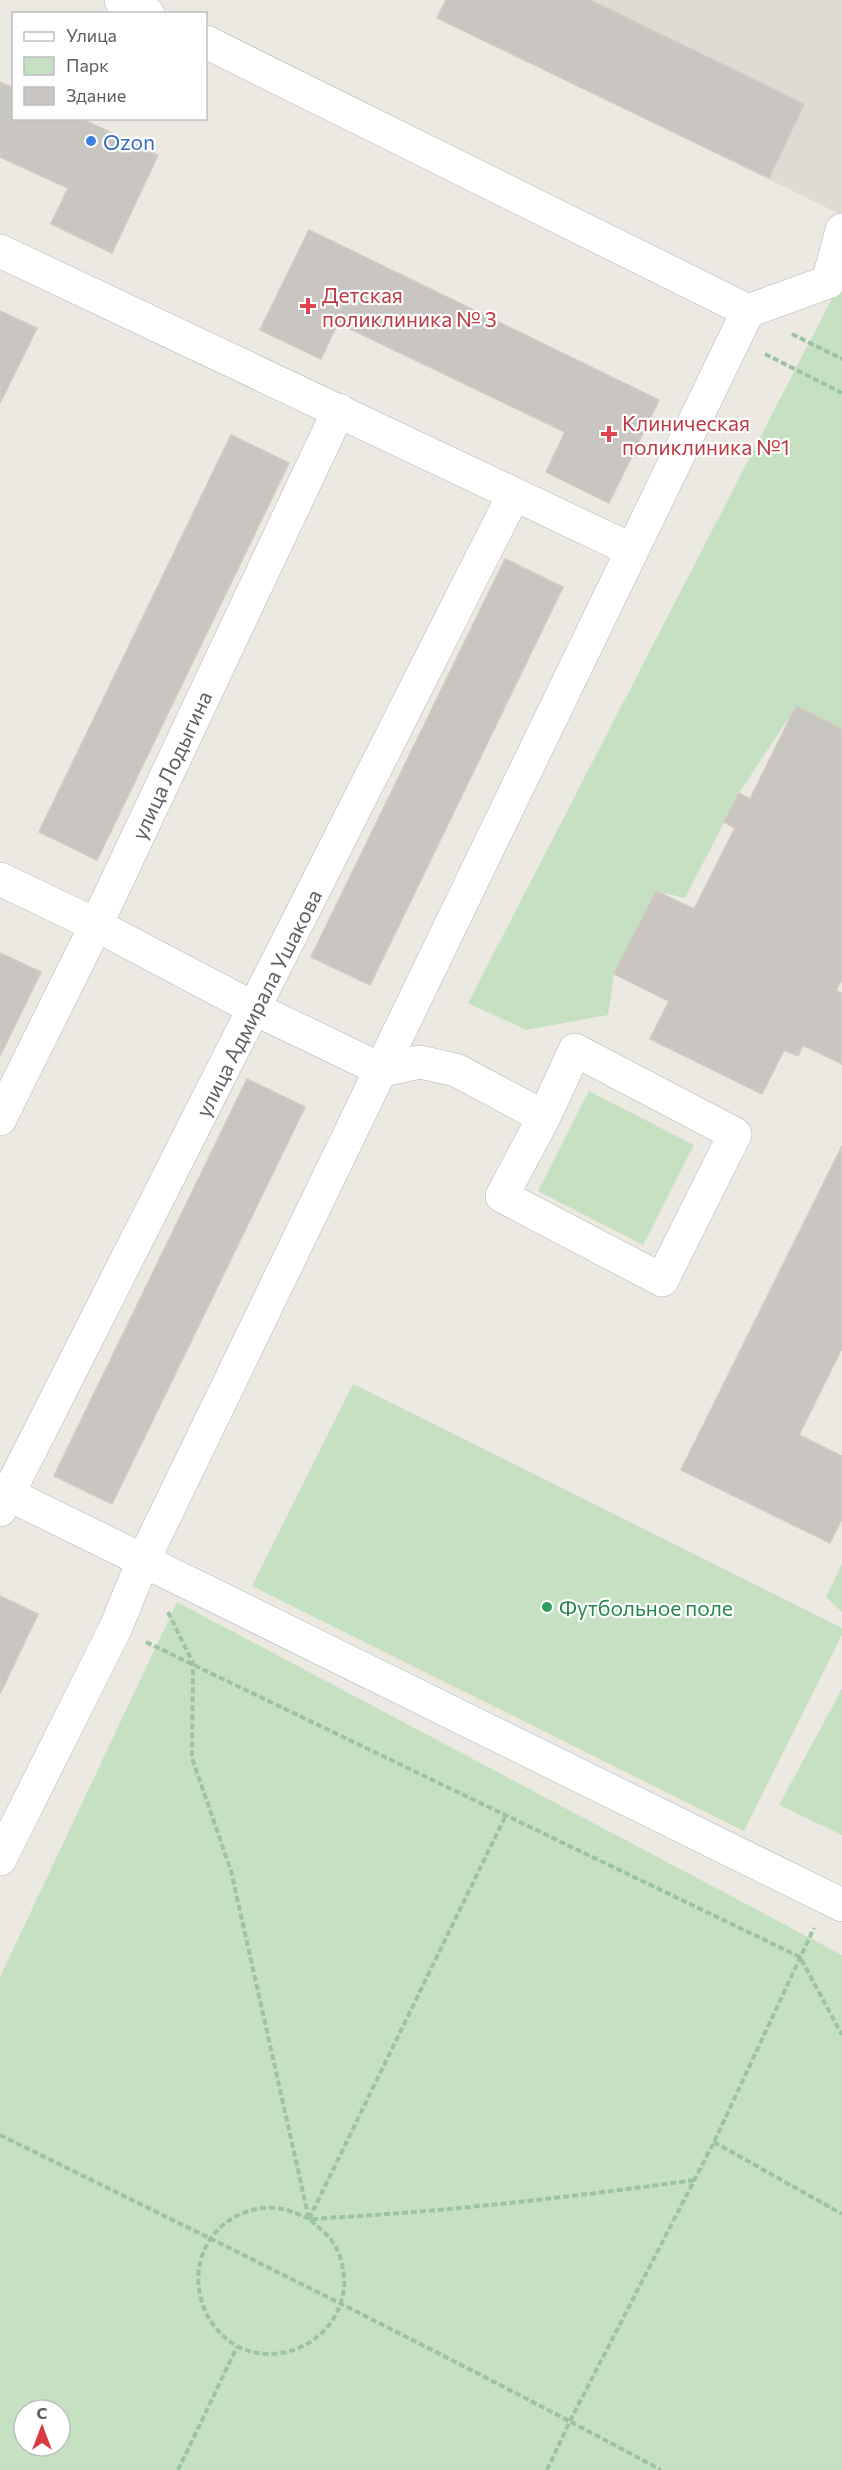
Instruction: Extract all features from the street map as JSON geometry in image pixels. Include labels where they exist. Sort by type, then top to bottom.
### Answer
[{"type":"street","points":[[121,0],[144,12]]},
{"type":"street","points":[[207,43],[741,325]]},
{"type":"street","points":[[0,1859],[116,1627],[143,1561],[741,325],[828,282],[842,230]]},
{"type":"street","points":[[0,250],[632,550]]},
{"type":"street","name":"улица Лодыгина","points":[[0,1119],[96,925],[339,410]]},
{"type":"street","name":"улица Адмирала Ушакова","points":[[3,1498],[255,1009],[514,494]]},
{"type":"street","points":[[0,879],[96,925],[255,1009],[382,1070],[420,1062],[456,1070],[544,1117]]},
{"type":"street","points":[[575,1050],[735,1134],[662,1280],[502,1196],[544,1117],[575,1050]]},
{"type":"street","points":[[3,1498],[143,1561],[835,1901]]},
{"type":"path","points":[[741,325],[842,359]]},
{"type":"path","points":[[741,325],[842,393]]},
{"type":"path","points":[[143,1561],[193,1663],[192,1758],[231,1871],[309,2219]]},
{"type":"path","points":[[116,1627],[800,1957],[842,2036]]},
{"type":"path","points":[[309,2219],[506,1815]]},
{"type":"path","points":[[547,2470],[714,2142],[800,1957],[835,1901]]},
{"type":"path","points":[[0,2135],[211,2238],[662,2470]]},
{"type":"path","points":[[714,2142],[842,2214]]},
{"type":"path","points":[[309,2219],[448,2209],[695,2180]]},
{"type":"path","points":[[267,2208],[289,2210],[309,2219],[328,2235],[340,2256],[345,2280],[341,2305],[328,2327],[310,2344],[287,2353],[261,2354],[237,2347],[217,2331],[203,2311],[197,2286],[200,2262],[211,2238],[226,2223],[246,2212],[267,2208]]},
{"type":"path","points":[[178,2470],[237,2347]]},
{"type":"shaded area","points":[[446,0],[842,0],[842,215],[437,18]]},
{"type":"green space","points":[[842,279],[842,729],[796,707],[739,793],[685,898],[655,891],[614,974],[608,1015],[526,1030],[468,1003]]},
{"type":"green space","points":[[589,1091],[694,1145],[643,1245],[538,1191]]},
{"type":"green space","name":"Футбольное поле","points":[[353,1384],[842,1628],[842,1635],[744,1831],[252,1586]]},
{"type":"green space","points":[[842,1564],[842,1612],[826,1597]]},
{"type":"green space","points":[[177,1602],[842,1955],[842,2470],[0,2470],[0,1977]]},
{"type":"green space","points":[[842,1689],[842,1835],[779,1805]]},
{"type":"building","points":[[446,0],[590,0],[804,104],[769,178],[437,18]]},
{"type":"building","points":[[0,82],[12,87],[12,120],[84,120],[158,155],[112,253],[51,224],[68,188],[0,157]]},
{"type":"building","points":[[309,230],[659,400],[609,503],[546,472],[565,432],[338,323],[321,359],[260,330]]},
{"type":"building","points":[[0,311],[37,328],[0,403]]},
{"type":"building","points":[[231,435],[289,463],[97,860],[39,832]]},
{"type":"building","points":[[505,559],[563,587],[370,985],[311,957]]},
{"type":"building","points":[[796,706],[842,729],[842,979],[836,991],[842,993],[842,1064],[803,1045],[798,1056],[784,1050],[762,1094],[650,1039],[669,1001],[614,974],[656,891],[694,909],[735,828],[724,822],[739,793],[750,799]]},
{"type":"building","points":[[0,953],[41,972],[0,1056]]},
{"type":"building","points":[[247,1079],[305,1107],[112,1504],[54,1476]]},
{"type":"building","points":[[842,1146],[842,1348],[799,1435],[842,1456],[842,1519],[830,1543],[681,1470]]},
{"type":"building","points":[[0,1596],[38,1614],[0,1694]]},
{"type":"place","name":"Ozon","points":[[91,141]]},
{"type":"place","name":"Детская поликлиника № 3","points":[[308,306]]},
{"type":"place","name":"Клиническая поликлиника №1","points":[[609,434]]},
{"type":"place","name":"Футбольное поле","points":[[547,1607]]}]
